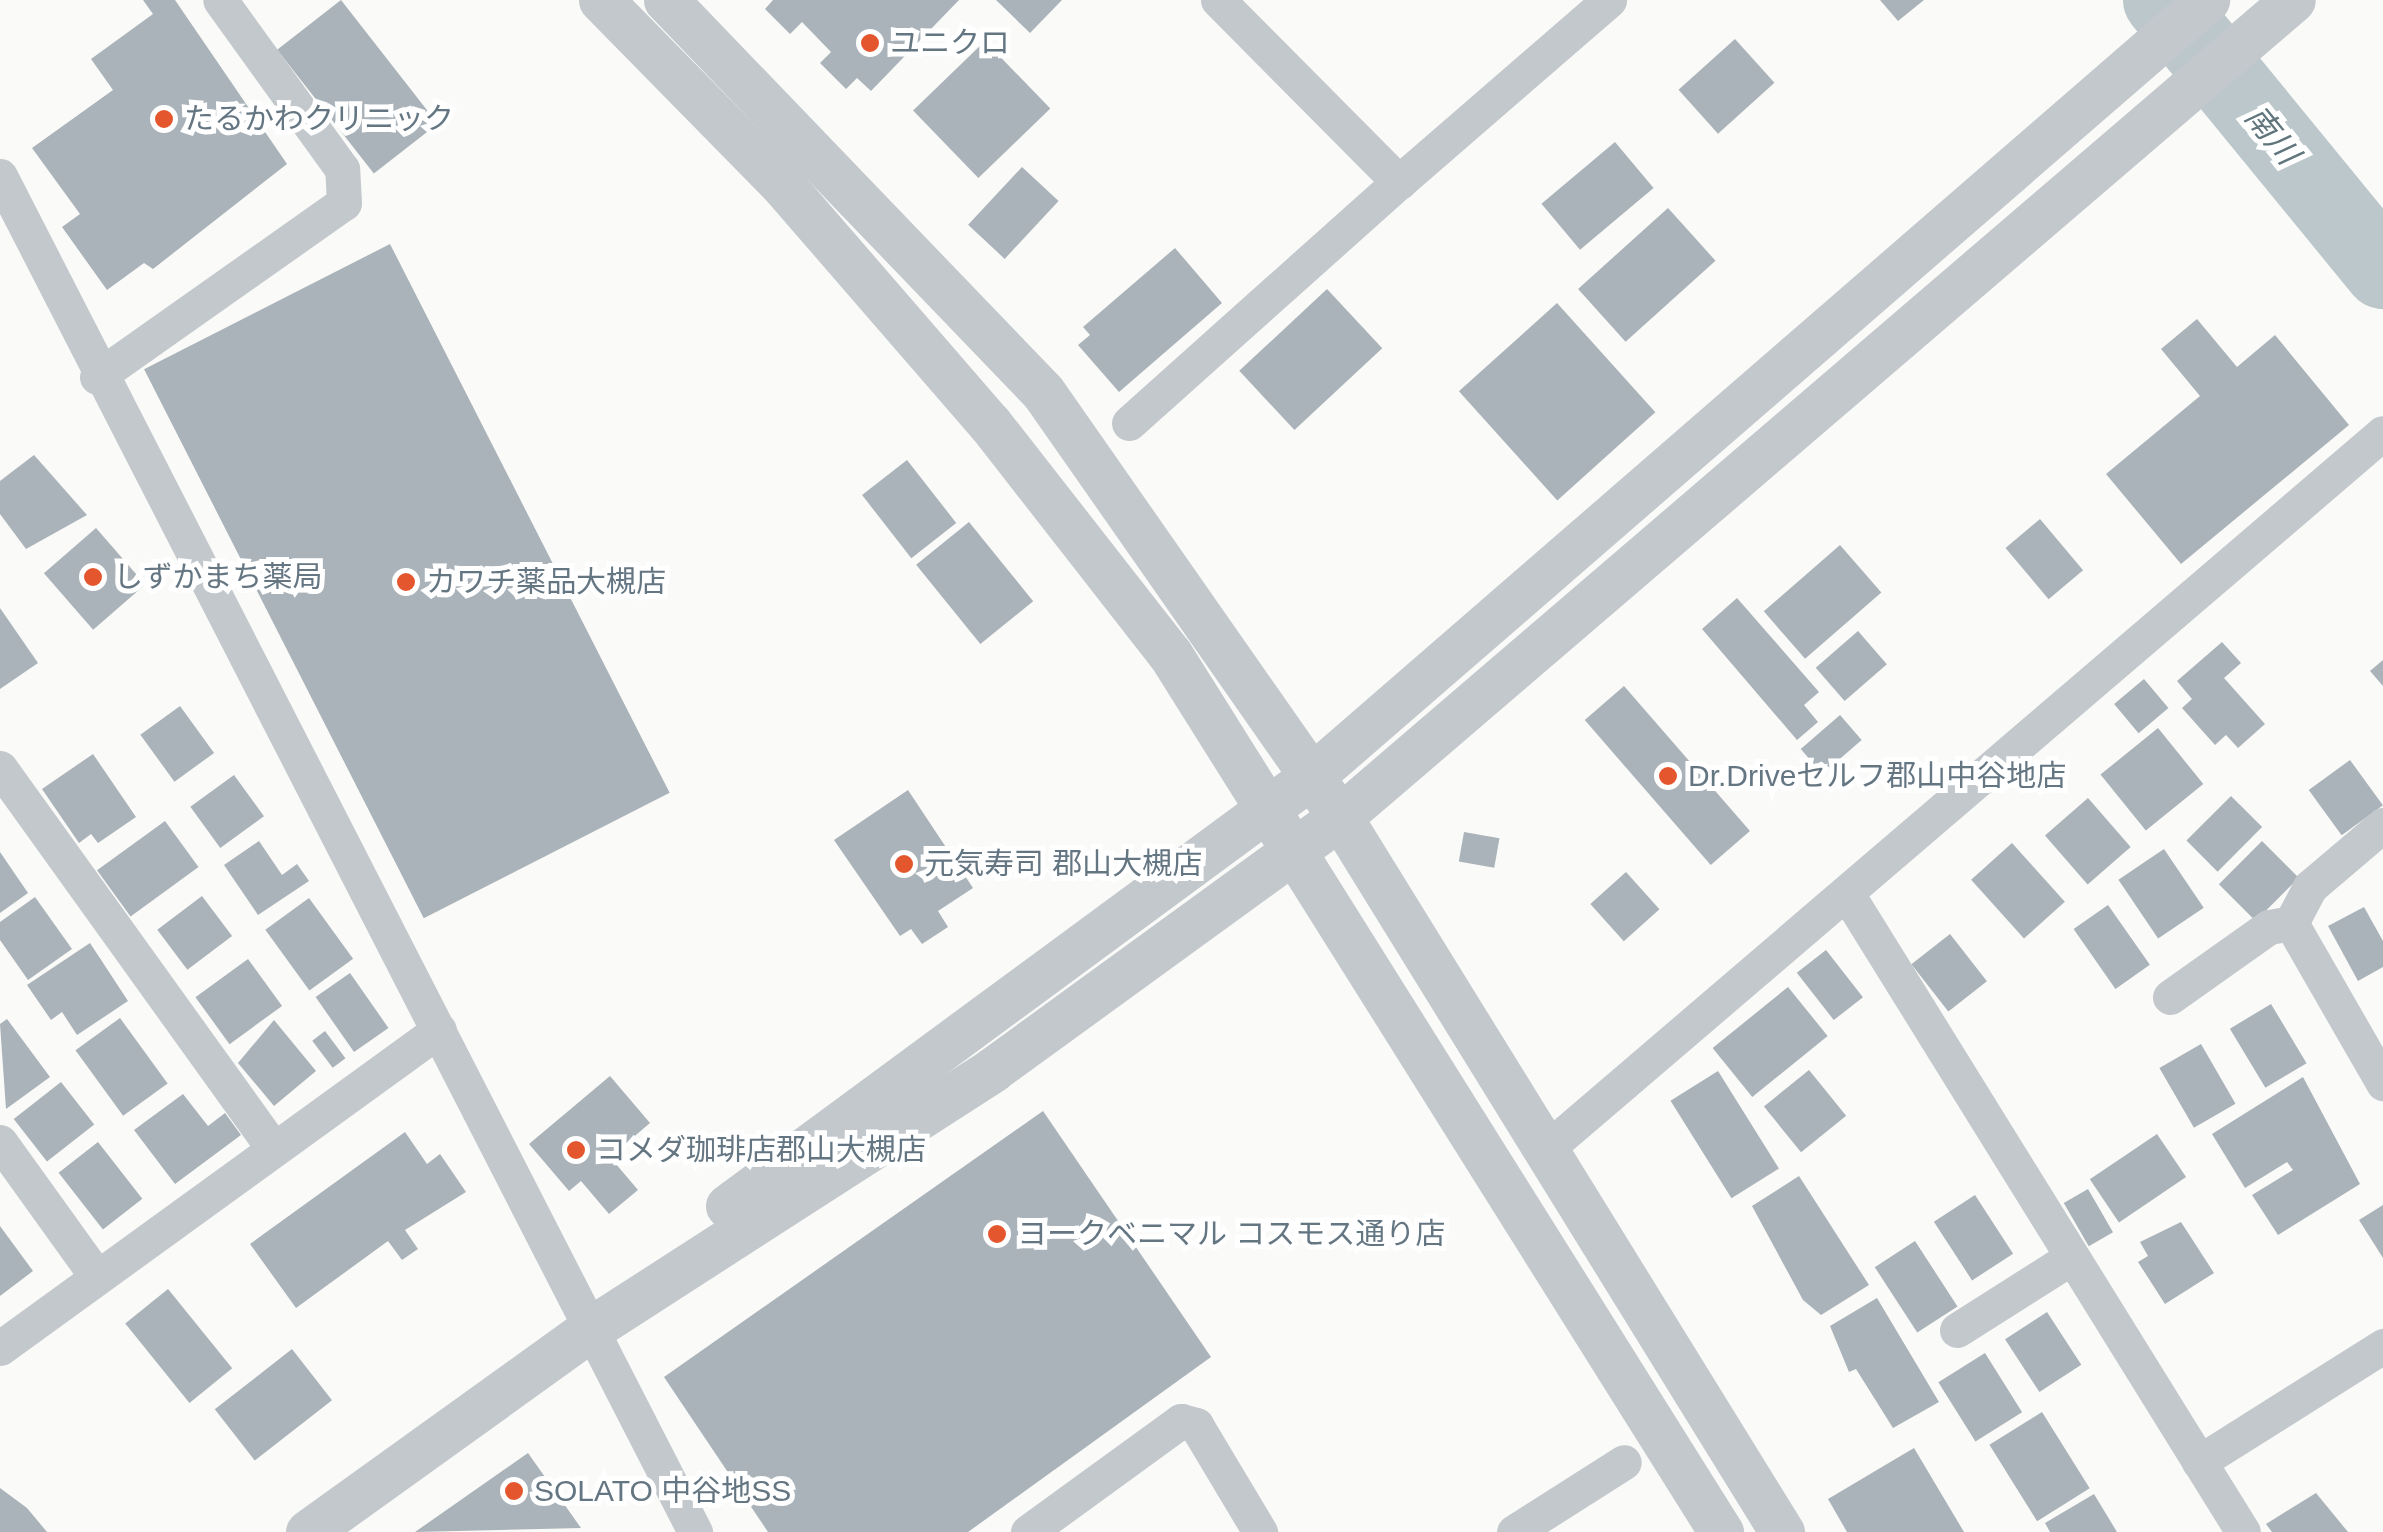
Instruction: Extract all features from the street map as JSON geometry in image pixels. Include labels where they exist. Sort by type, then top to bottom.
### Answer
[{"type":"street","points":[[97,377],[344,203],[342,170],[220,0]]},
{"type":"street","points":[[601,0],[781,183],[990,424],[1170,654],[1721,1532]]},
{"type":"street","points":[[666,0],[1043,392],[1340,817],[1782,1532]]},
{"type":"street","points":[[1218,0],[1399,182]]},
{"type":"street","points":[[1129,423],[1609,0]]},
{"type":"street","points":[[308,1532],[397,1477],[589,1330],[730,1204],[1312,776],[2207,0]]},
{"type":"street","points":[[589,1330],[992,1070],[1340,817],[2293,0]]},
{"type":"street","points":[[2,190],[439,1030],[693,1531]]},
{"type":"street","points":[[1544,1150],[1849,897],[2383,433]]},
{"type":"street","points":[[0,768],[274,1149]]},
{"type":"street","points":[[2291,923],[2310,887],[2383,826]]},
{"type":"street","points":[[1849,897],[2244,1532]]},
{"type":"street","points":[[2170,997],[2270,927],[2291,923]]},
{"type":"street","points":[[2291,923],[2383,1083]]},
{"type":"street","points":[[0,1348],[439,1030]]},
{"type":"street","points":[[0,1142],[97,1277]]},
{"type":"street","points":[[1957,1330],[2072,1258]]},
{"type":"street","points":[[2200,1462],[2383,1346]]},
{"type":"street","points":[[1028,1532],[1181,1420],[1196,1425],[1260,1532]]},
{"type":"street","points":[[1514,1532],[1624,1462]]},
{"type":"building","name":"たるかわクリニック","points":[[143,0],[175,0],[287,164],[153,269],[144,263],[107,290],[62,227],[80,214],[32,148],[113,90],[91,59],[153,14]]},
{"type":"building","points":[[341,0],[438,124],[374,174],[277,50]]},
{"type":"building","name":"ユニクロ","points":[[773,0],[959,0],[871,91],[857,78],[846,89],[820,63],[831,52],[802,22],[790,34],[765,9]]},
{"type":"building","name":"ユニクロ","points":[[996,0],[1062,0],[1030,33]]},
{"type":"building","points":[[1880,0],[1924,0],[1898,21]]},
{"type":"building","points":[[1735,39],[1774,83],[1718,134],[1679,90]]},
{"type":"building","points":[[985,41],[1050,109],[978,178],[913,110]]},
{"type":"building","points":[[1615,142],[1654,188],[1580,250],[1541,204]]},
{"type":"building","points":[[1022,167],[1059,201],[1005,259],[968,225]]},
{"type":"building","points":[[1668,208],[1716,261],[1626,342],[1578,289]]},
{"type":"building","name":"カワチ薬品大槻店","points":[[390,244],[670,793],[424,918],[144,369]]},
{"type":"building","points":[[1175,248],[1222,303],[1119,392],[1078,345],[1090,335],[1083,327]]},
{"type":"building","points":[[1327,289],[1382,348],[1294,430],[1239,371]]},
{"type":"building","points":[[1557,303],[1655,412],[1557,501],[1459,391]]},
{"type":"building","points":[[2197,319],[2237,367],[2275,335],[2349,425],[2181,564],[2106,474],[2200,396],[2161,349]]},
{"type":"building","points":[[34,455],[87,515],[26,549],[0,514],[0,481]]},
{"type":"building","points":[[907,460],[956,523],[911,558],[862,495]]},
{"type":"building","points":[[2040,519],[2083,570],[2049,599],[2006,548]]},
{"type":"building","points":[[969,522],[1033,601],[980,644],[916,565]]},
{"type":"building","name":"しずかまち薬局","points":[[96,528],[145,585],[93,630],[44,573]]},
{"type":"building","points":[[1840,545],[1881,593],[1805,659],[1764,611]]},
{"type":"building","name":"Dr.Driveセルフ郡山中谷地店","points":[[1737,598],[1819,692],[1804,705],[1818,722],[1797,740],[1702,629]]},
{"type":"building","points":[[0,608],[38,663],[0,689]]},
{"type":"building","points":[[1858,631],[1887,664],[1845,701],[1816,668]]},
{"type":"building","points":[[2222,642],[2241,663],[2224,678],[2265,724],[2238,748],[2226,735],[2215,745],[2182,708],[2192,699],[2177,681]]},
{"type":"building","points":[[2383,660],[2383,686],[2370,671]]},
{"type":"building","points":[[2144,679],[2168,708],[2139,733],[2114,704]]},
{"type":"building","name":"Dr.Driveセルフ郡山中谷地店","points":[[1624,686],[1750,831],[1711,865],[1585,720]]},
{"type":"building","points":[[180,706],[214,753],[174,782],[140,735]]},
{"type":"building","points":[[1840,715],[1862,740],[1822,774],[1801,749]]},
{"type":"building","points":[[2158,728],[2203,784],[2146,831],[2100,775]]},
{"type":"building","points":[[93,754],[136,817],[98,843],[91,834],[79,843],[42,789]]},
{"type":"building","points":[[2350,760],[2383,805],[2342,835],[2309,790]]},
{"type":"building","points":[[234,775],[264,816],[220,848],[190,807]]},
{"type":"building","name":"元気寿司 郡山大槻店","points":[[908,790],[973,888],[938,911],[948,927],[922,944],[911,929],[900,936],[834,840]]},
{"type":"building","points":[[2231,796],[2262,827],[2218,872],[2186,841]]},
{"type":"building","points":[[2088,798],[2131,847],[2088,884],[2045,835]]},
{"type":"building","points":[[165,821],[199,867],[131,916],[97,870]]},
{"type":"building","points":[[1464,832],[1499,838],[1494,868],[1459,862]]},
{"type":"building","points":[[259,841],[282,875],[297,864],[309,881],[258,915],[224,865]]},
{"type":"building","points":[[2262,841],[2299,878],[2256,921],[2219,884]]},
{"type":"building","points":[[2012,843],[2065,902],[2024,939],[1971,880]]},
{"type":"building","points":[[2164,849],[2204,908],[2158,939],[2118,880]]},
{"type":"building","points":[[0,852],[28,893],[0,913]]},
{"type":"building","points":[[1626,872],[1659,909],[1624,941],[1590,904]]},
{"type":"building","points":[[202,896],[232,936],[187,970],[157,930]]},
{"type":"building","points":[[35,897],[72,949],[28,980],[0,940],[0,922]]},
{"type":"building","points":[[309,898],[353,959],[309,990],[265,930]]},
{"type":"building","points":[[2108,905],[2150,965],[2115,989],[2074,929]]},
{"type":"building","points":[[2364,907],[2383,941],[2383,967],[2358,981],[2328,926]]},
{"type":"building","points":[[1950,934],[1987,981],[1948,1011],[1911,964]]},
{"type":"building","points":[[90,943],[128,1001],[77,1035],[62,1012],[51,1020],[27,985]]},
{"type":"building","points":[[1826,950],[1863,997],[1834,1020],[1797,973]]},
{"type":"building","points":[[248,959],[282,1006],[230,1044],[195,997]]},
{"type":"building","points":[[350,973],[388,1028],[354,1052],[316,997]]},
{"type":"building","points":[[1788,987],[1828,1036],[1752,1097],[1713,1048]]},
{"type":"building","points":[[2271,1004],[2307,1063],[2265,1088],[2230,1029]]},
{"type":"building","points":[[120,1018],[168,1084],[123,1116],[76,1050]]},
{"type":"building","points":[[7,1019],[50,1077],[6,1109],[0,1024]]},
{"type":"building","points":[[274,1020],[316,1071],[274,1106],[238,1063]]},
{"type":"building","points":[[325,1031],[345,1058],[333,1068],[312,1041]]},
{"type":"building","points":[[2201,1044],[2236,1104],[2194,1128],[2159,1068]]},
{"type":"building","points":[[1809,1070],[1846,1116],[1801,1152],[1764,1107]]},
{"type":"building","points":[[1718,1071],[1779,1169],[1731,1198],[1671,1101]]},
{"type":"building","name":"コメダ珈琲店郡山大槻店","points":[[610,1076],[650,1123],[610,1157],[638,1190],[609,1214],[581,1181],[569,1191],[529,1144]]},
{"type":"building","points":[[2303,1077],[2360,1184],[2278,1235],[2252,1195],[2293,1170],[2287,1162],[2245,1188],[2212,1134]]},
{"type":"building","points":[[61,1082],[94,1125],[47,1161],[14,1119]]},
{"type":"building","points":[[183,1094],[208,1126],[225,1113],[241,1135],[175,1184],[134,1130]]},
{"type":"building","name":"ヨークベニマル コスモス通り店","points":[[1043,1111],[1211,1357],[968,1532],[768,1532],[664,1377]]},
{"type":"building","points":[[405,1132],[427,1164],[440,1154],[466,1192],[405,1230],[418,1249],[402,1260],[388,1241],[296,1308],[250,1244]]},
{"type":"building","points":[[2157,1134],[2186,1177],[2119,1222],[2090,1179]]},
{"type":"building","points":[[98,1142],[142,1199],[103,1230],[59,1173]]},
{"type":"building","points":[[1799,1176],[1869,1285],[1821,1315],[1803,1300],[1752,1206]]},
{"type":"building","points":[[2088,1189],[2113,1232],[2089,1246],[2064,1203]]},
{"type":"building","points":[[1975,1195],[2013,1254],[1972,1280],[1934,1222]]},
{"type":"building","points":[[2383,1205],[2383,1258],[2359,1220]]},
{"type":"building","points":[[2181,1222],[2214,1273],[2165,1304],[2138,1262],[2148,1256],[2140,1242]]},
{"type":"building","points":[[0,1226],[33,1271],[0,1296]]},
{"type":"building","points":[[1915,1241],[1957,1306],[1917,1333],[1875,1267]]},
{"type":"building","points":[[168,1289],[232,1368],[189,1403],[125,1324]]},
{"type":"building","points":[[1877,1298],[1939,1402],[1893,1428],[1856,1369],[1849,1372],[1830,1326]]},
{"type":"building","points":[[2047,1312],[2081,1365],[2039,1392],[2005,1339]]},
{"type":"building","points":[[292,1349],[332,1400],[255,1461],[215,1409]]},
{"type":"building","points":[[1985,1353],[2022,1412],[1975,1442],[1938,1382]]},
{"type":"building","points":[[2042,1412],[2090,1488],[2037,1521],[1989,1445]]},
{"type":"building","points":[[1914,1448],[1964,1532],[1847,1532],[1828,1499]]},
{"type":"building","name":"SOLATO 中谷地SS","points":[[528,1453],[581,1528],[415,1532]]},
{"type":"building","points":[[0,1488],[27,1508],[47,1532],[0,1532]]},
{"type":"building","points":[[2316,1493],[2348,1532],[2272,1532],[2266,1524]]},
{"type":"building","points":[[2094,1494],[2117,1532],[2050,1532],[2045,1523]]},
{"type":"waterway","name":"南川","points":[[2162,0],[2383,270]]},
{"type":"place","name":"ユニクロ","points":[[870,43]]},
{"type":"place","name":"たるかわクリニック","points":[[164,119]]},
{"type":"place","name":"しずかまち薬局","points":[[93,577]]},
{"type":"place","name":"カワチ薬品大槻店","points":[[406,582]]},
{"type":"place","name":"Dr.Driveセルフ郡山中谷地店","points":[[1668,776]]},
{"type":"place","name":"元気寿司 郡山大槻店","points":[[904,864]]},
{"type":"place","name":"コメダ珈琲店郡山大槻店","points":[[576,1150]]},
{"type":"place","name":"ヨークベニマル コスモス通り店","points":[[997,1234]]},
{"type":"place","name":"SOLATO 中谷地SS","points":[[514,1491]]}]
